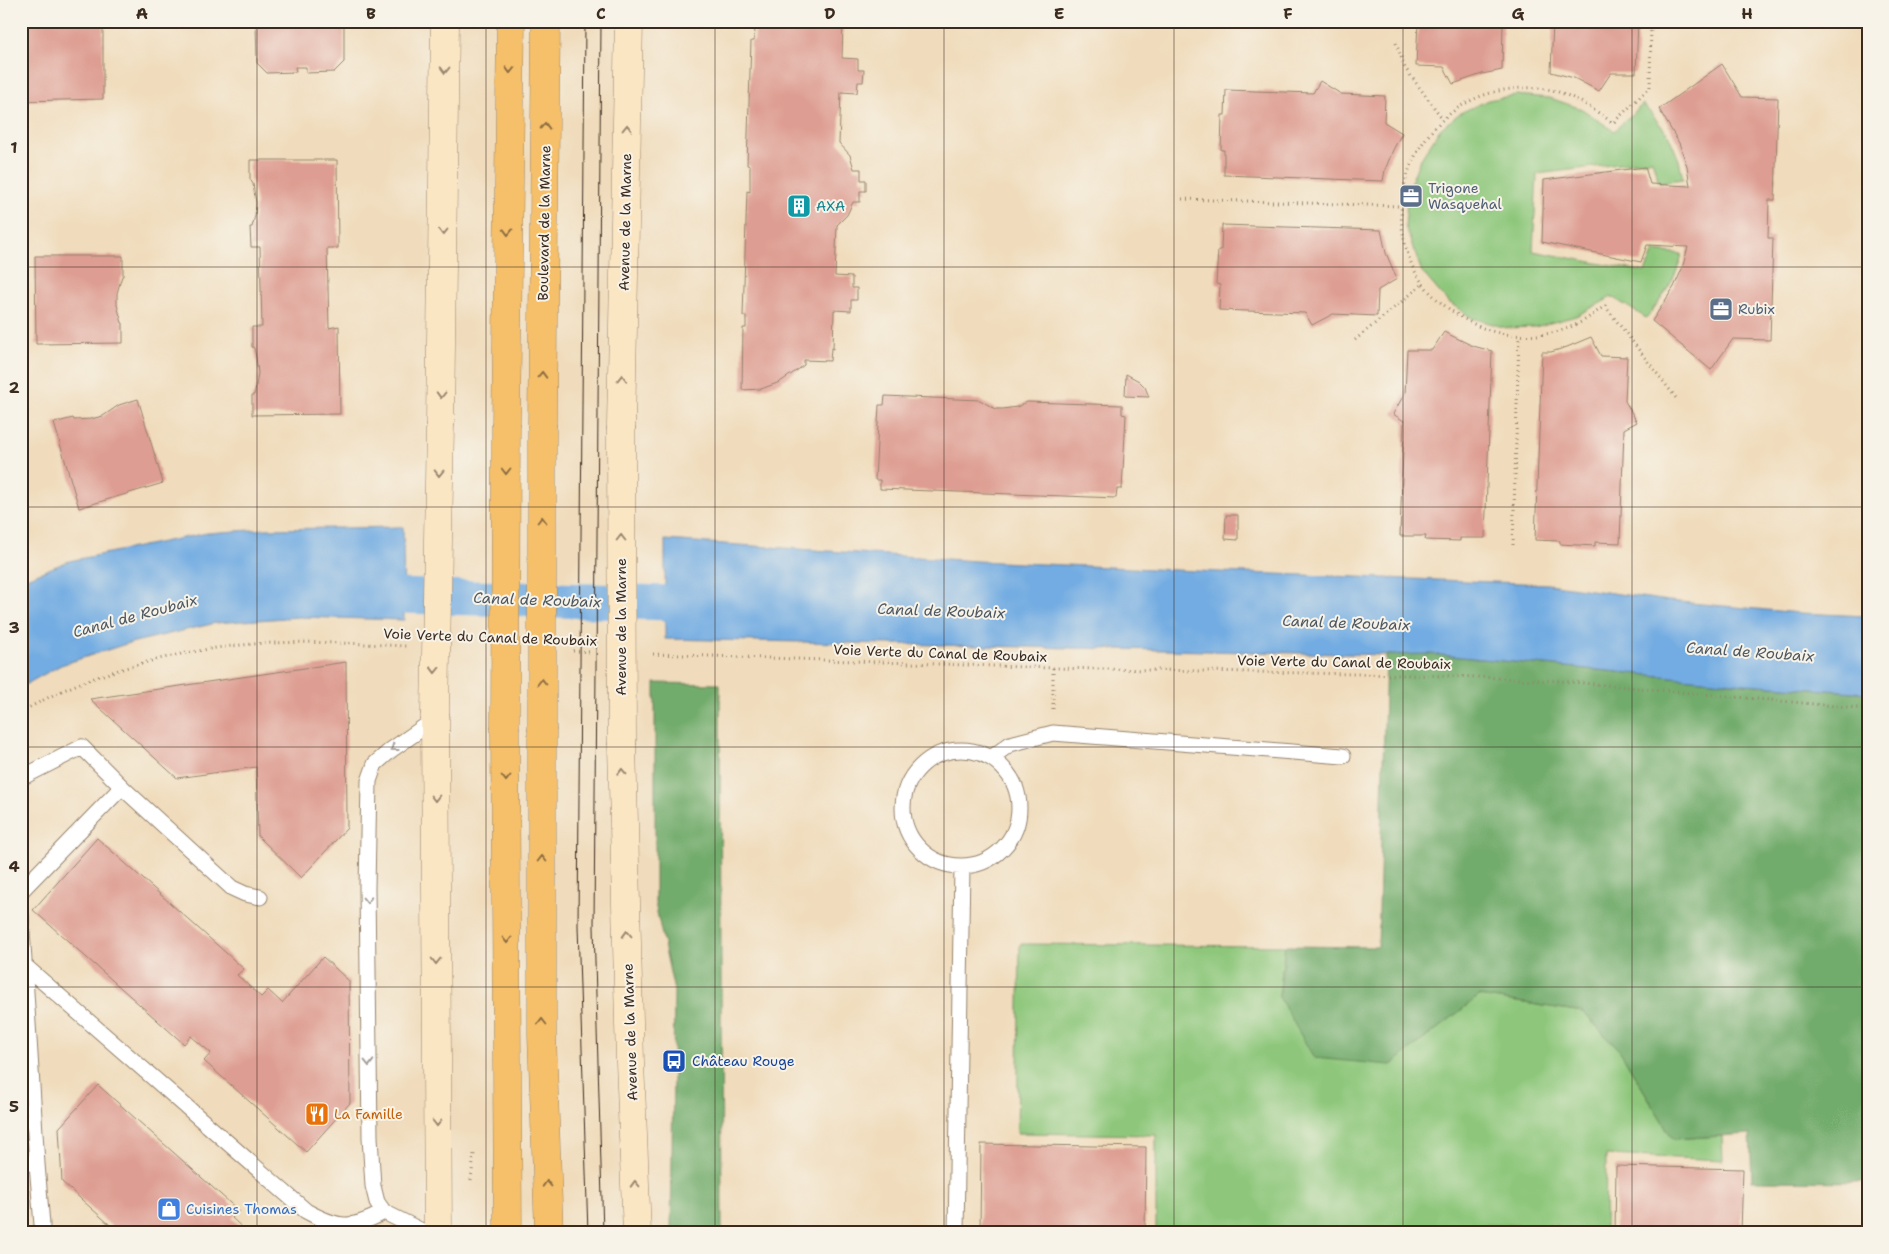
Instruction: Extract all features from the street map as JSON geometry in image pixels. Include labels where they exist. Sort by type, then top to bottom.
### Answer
[{"type":"main road","points":[[508,1233],[505,729],[510,21]]},
{"type":"main road","name":"Boulevard de la Marne","points":[[546,21],[542,424],[542,1035],[549,1233]]},
{"type":"street","points":[[438,1233],[434,717],[445,21]]},
{"type":"street","name":"Avenue de la Marne","points":[[629,21],[621,427],[622,744],[630,1062],[637,1233]]},
{"type":"lane","points":[[426,1233],[384,1212],[377,1202],[373,1186],[370,1137],[367,888],[369,781],[375,764],[434,717]]},
{"type":"lane","points":[[991,758],[1010,744],[1053,733],[1344,756]]},
{"type":"lane","points":[[21,778],[82,748],[232,888],[245,894],[260,897]]},
{"type":"lane","points":[[949,750],[970,750],[991,758],[1007,772],[1017,791],[1020,813],[1014,834],[1001,851],[983,863],[962,867],[940,864],[922,853],[908,836],[902,815],[904,793],[913,774],[929,759],[949,750]]},
{"type":"lane","points":[[21,890],[122,787]]},
{"type":"lane","points":[[956,1233],[962,867]]},
{"type":"lane","points":[[21,914],[42,1225],[40,1233]]},
{"type":"lane","points":[[24,966],[306,1211],[326,1222],[343,1226],[365,1222],[384,1212]]},
{"type":"lane","points":[[21,1162],[37,1164]]},
{"type":"path","points":[[1651,21],[1650,86],[1613,123],[1588,105],[1559,92],[1528,87],[1497,90],[1468,101],[1442,118],[1420,144],[1406,174],[1400,206],[1402,234],[1409,260],[1423,284],[1449,311],[1482,329],[1519,336],[1549,333],[1579,324],[1604,306],[1676,398]]},
{"type":"path","points":[[1396,43],[1405,68],[1442,118]]},
{"type":"path","points":[[1182,199],[1400,206]]},
{"type":"path","points":[[1355,340],[1423,284]]},
{"type":"path","points":[[1513,545],[1519,336]]},
{"type":"path","name":"Voie Verte du Canal de Roubaix","points":[[21,712],[90,680],[159,659],[203,651],[274,642],[408,646]]},
{"type":"path","name":"Voie Verte du Canal de Roubaix","points":[[564,651],[593,652]]},
{"type":"path","name":"Voie Verte du Canal de Roubaix","points":[[652,654],[1053,668],[1456,676],[1570,682],[1868,709]]},
{"type":"path","points":[[1053,668],[1053,733]]},
{"type":"green space","points":[[1516,95],[1550,98],[1582,109],[1614,131],[1643,104],[1668,134],[1679,160],[1683,179],[1659,182],[1652,160],[1537,174],[1533,251],[1645,272],[1654,251],[1682,254],[1676,272],[1663,296],[1646,318],[1612,297],[1576,316],[1535,327],[1506,328],[1472,318],[1447,301],[1422,272],[1405,226],[1408,189],[1419,162],[1440,129],[1460,113],[1488,100]]},
{"type":"green space","points":[[1430,654],[1745,684],[1868,693],[1868,1182],[1752,1181],[1750,1134],[1673,1139],[1620,1051],[1583,1012],[1479,996],[1391,1065],[1314,1058],[1279,997],[1285,946],[1378,947],[1386,655]]},
{"type":"green space","points":[[655,683],[720,684],[722,1233],[671,1233],[674,991],[655,903]]},
{"type":"green space","points":[[1020,944],[1285,946],[1279,997],[1391,1065],[1479,996],[1583,1012],[1620,1051],[1673,1139],[1722,1136],[1723,1160],[1606,1155],[1605,1233],[1556,1233],[1556,1225],[1468,1225],[1468,1233],[1156,1233],[1156,1135],[1017,1133]]},
{"type":"water","points":[[403,527],[404,620],[299,617],[216,623],[126,644],[61,665],[21,687],[21,580],[69,561],[207,533],[266,529]]},
{"type":"water","points":[[665,540],[976,561],[1548,584],[1669,601],[1800,613],[1868,616],[1868,693],[1745,684],[1430,654],[1386,655],[665,639]]},
{"type":"building","points":[[21,21],[103,21],[103,99],[21,101]]},
{"type":"building","points":[[256,21],[344,21],[344,62],[334,72],[306,73],[306,67],[295,67],[296,72],[267,73],[257,63]]},
{"type":"building","name":"AXA","points":[[752,21],[843,21],[842,58],[858,59],[858,70],[864,70],[863,82],[858,82],[857,93],[841,92],[839,143],[850,155],[854,169],[861,169],[861,180],[866,180],[866,191],[860,191],[860,202],[853,202],[847,215],[837,225],[835,276],[852,277],[852,288],[857,288],[857,300],[851,300],[851,311],[834,310],[833,349],[831,348],[830,361],[804,360],[804,365],[780,382],[761,389],[742,390],[743,328],[746,328],[746,316],[743,316],[747,191],[750,192],[750,166],[747,165],[751,41],[754,41],[755,30],[752,30]]},
{"type":"building","points":[[1418,21],[1503,21],[1502,70],[1482,74],[1453,84],[1444,67],[1416,66]]},
{"type":"building","points":[[1553,21],[1638,21],[1636,73],[1611,73],[1599,91],[1574,78],[1551,72]]},
{"type":"building","points":[[1722,64],[1742,97],[1778,98],[1775,200],[1769,200],[1768,238],[1773,238],[1770,340],[1733,339],[1711,370],[1652,321],[1674,287],[1682,269],[1688,247],[1647,245],[1641,262],[1542,242],[1544,180],[1645,167],[1650,184],[1690,186],[1687,166],[1679,143],[1659,109]]},
{"type":"building","points":[[1320,81],[1341,94],[1385,96],[1384,122],[1402,133],[1385,170],[1383,181],[1224,175],[1224,150],[1221,150],[1222,115],[1225,115],[1226,90],[1313,93]]},
{"type":"building","points":[[250,160],[337,160],[338,248],[327,248],[329,328],[339,326],[340,414],[252,415],[252,395],[254,395],[258,373],[254,348],[252,347],[252,327],[262,327],[260,247],[251,247],[250,227],[252,227],[255,216],[256,203],[253,184],[250,179]]},
{"type":"building","points":[[1222,225],[1381,230],[1386,253],[1397,279],[1378,290],[1377,316],[1333,314],[1312,325],[1305,313],[1219,310],[1220,285],[1216,284],[1218,250],[1221,250]]},
{"type":"building","points":[[35,256],[123,256],[123,276],[117,293],[117,305],[123,323],[123,343],[36,344]]},
{"type":"building","points":[[21,262],[25,262],[25,276],[21,276]]},
{"type":"building","points":[[1444,332],[1473,346],[1492,351],[1485,538],[1460,538],[1460,541],[1425,540],[1426,536],[1400,536],[1404,421],[1393,414],[1405,393],[1407,350],[1432,350]]},
{"type":"building","points":[[1591,337],[1601,356],[1627,357],[1625,401],[1637,422],[1624,429],[1620,543],[1595,542],[1595,546],[1535,540],[1542,352],[1551,352]]},
{"type":"building","points":[[1126,374],[1139,381],[1145,387],[1149,397],[1125,396]]},
{"type":"building","points":[[885,396],[980,400],[995,409],[1017,407],[1027,402],[1122,405],[1122,414],[1126,415],[1122,489],[1117,489],[1116,498],[880,489],[880,480],[875,480],[879,405],[884,405]]},
{"type":"building","points":[[138,399],[163,483],[79,508],[54,423],[73,418],[74,420],[91,419],[103,416],[119,405]]},
{"type":"building","points":[[1226,515],[1238,515],[1238,540],[1225,539]]},
{"type":"building","points":[[346,662],[347,828],[301,878],[258,836],[256,767],[177,778],[90,699]]},
{"type":"building","points":[[97,838],[244,969],[237,975],[261,997],[268,990],[282,1003],[323,957],[349,981],[350,1103],[306,1152],[204,1061],[211,1053],[191,1036],[184,1044],[33,910]]},
{"type":"building","points":[[98,1085],[239,1211],[232,1218],[248,1233],[119,1233],[62,1182],[59,1128]]},
{"type":"building","points":[[981,1144],[1146,1147],[1145,1233],[980,1233]]},
{"type":"building","points":[[1616,1166],[1743,1169],[1741,1233],[1615,1233]]},
{"type":"waterway","name":"Canal de Roubaix","points":[[357,595],[713,604]]},
{"type":"tram line","points":[[585,21],[578,926],[588,1233]]},
{"type":"tram line","points":[[601,21],[594,927],[603,1233]]},
{"type":"place","name":"Trigone Wasquehal","points":[[1411,196]]},
{"type":"place","name":"AXA","points":[[799,206]]},
{"type":"place","name":"Rubix","points":[[1721,309]]},
{"type":"place","name":"Château Rouge","points":[[674,1061]]},
{"type":"place","name":"La Famille","points":[[317,1114]]},
{"type":"place","name":"Cuisines Thomas","points":[[169,1209]]}]
